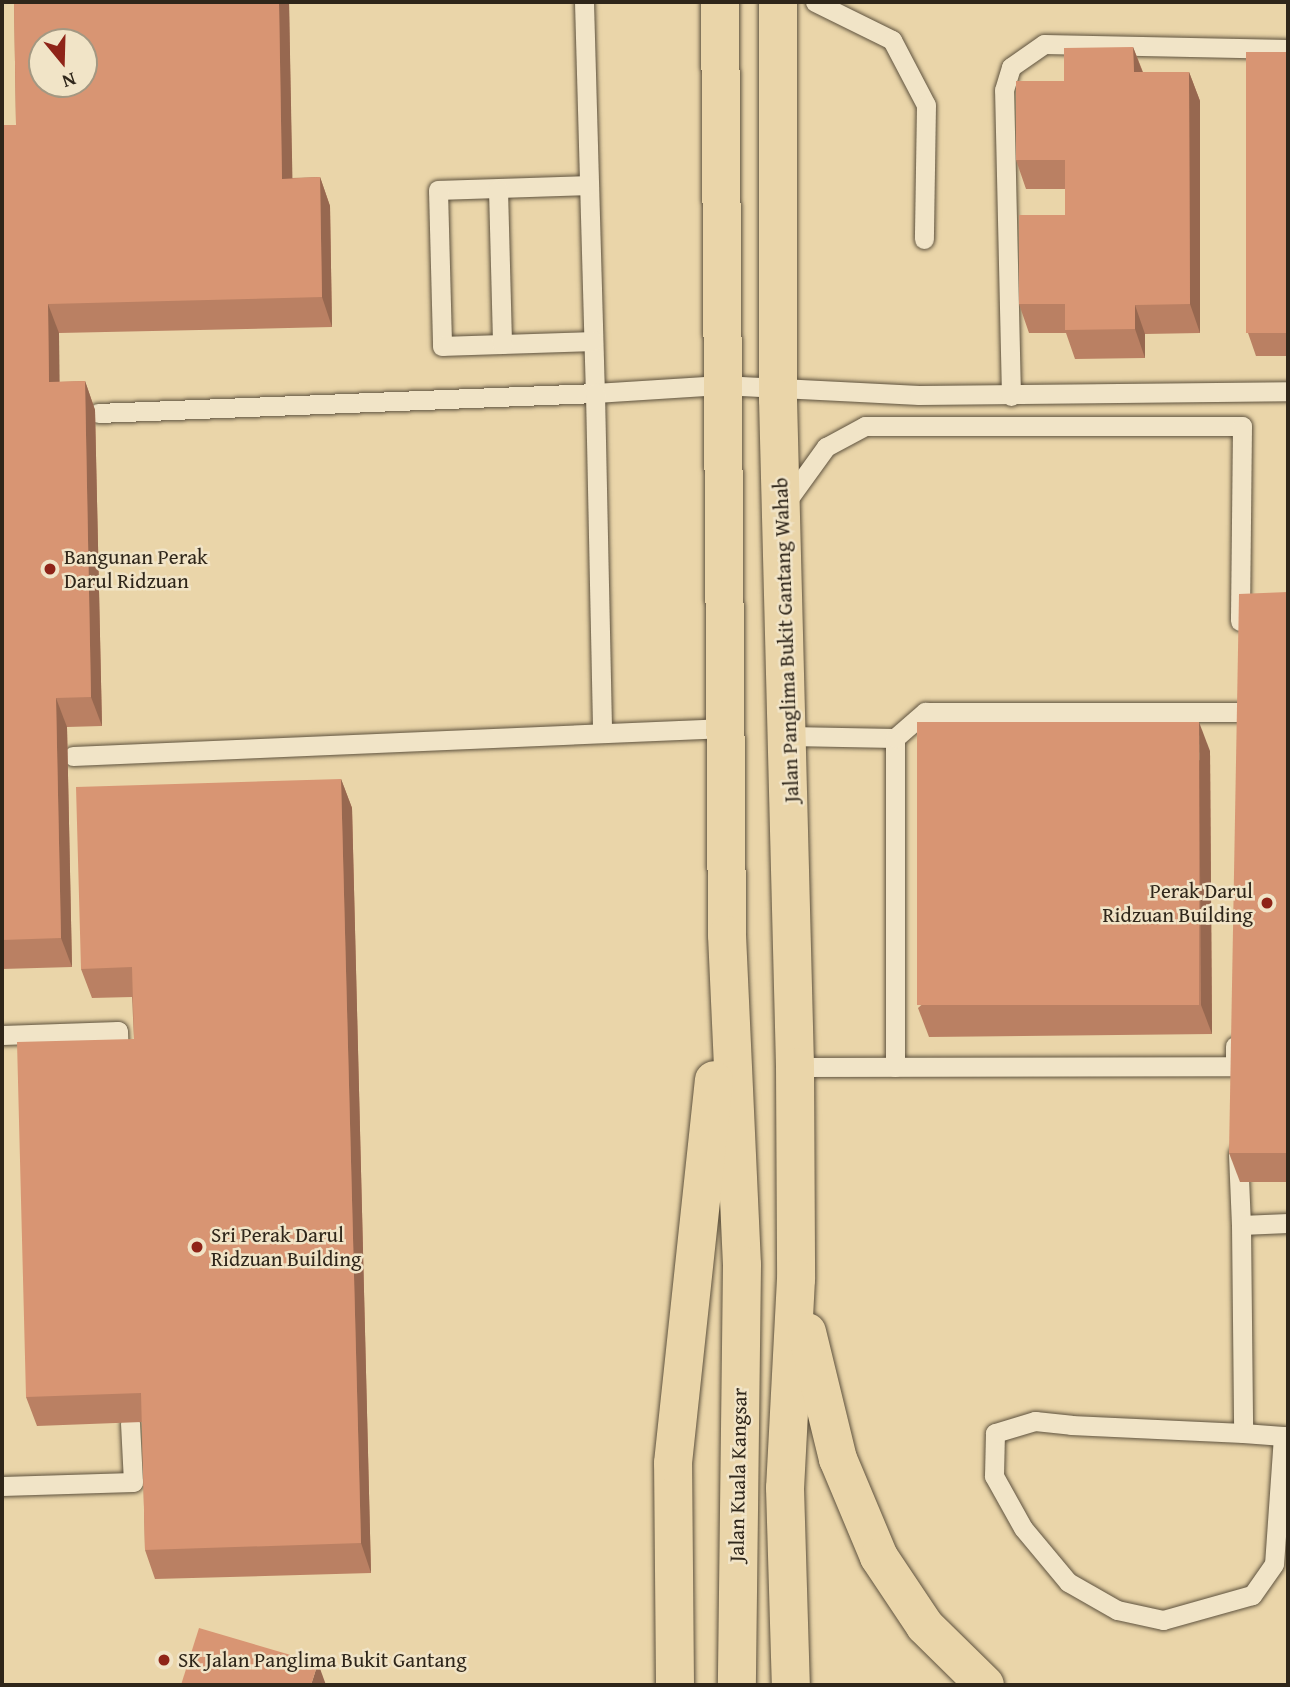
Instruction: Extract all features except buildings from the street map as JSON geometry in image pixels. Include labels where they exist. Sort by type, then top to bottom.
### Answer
[{"type":"highway","points":[[675,1685],[673,1464],[727,935],[720,2]]},
{"type":"highway","name":"Jalan Panglima Bukit Gantang Wahab","points":[[778,2],[778,385],[789,736],[796,1279]]},
{"type":"highway","name":"Jalan Kuala Kangsar","points":[[727,935],[742,1265],[737,1685]]},
{"type":"highway","points":[[791,1685],[785,1488],[796,1279]]},
{"type":"highway","points":[[796,1279],[838,1459],[879,1557],[925,1626],[985,1685]]},
{"type":"lane","points":[[584,2],[602,730]]},
{"type":"lane","points":[[815,2],[892,40],[926,105],[924,239]]},
{"type":"lane","points":[[1011,396],[1004,90],[1011,67],[1044,44],[1288,49]]},
{"type":"lane","points":[[589,185],[438,190],[438,203],[442,346],[593,341]]},
{"type":"lane","points":[[498,189],[502,344]]},
{"type":"lane","points":[[97,412],[595,393],[721,385],[778,385],[1011,396],[1288,391]]},
{"type":"lane","points":[[783,508],[826,447],[865,426],[1242,426],[1240,648]]},
{"type":"lane","points":[[1240,596],[1264,595]]},
{"type":"lane","points":[[1240,686],[1240,739]]},
{"type":"lane","points":[[789,736],[895,738],[925,712],[1240,712]]},
{"type":"lane","points":[[73,756],[602,730],[726,727]]},
{"type":"lane","points":[[895,738],[895,1067]]},
{"type":"lane","points":[[1236,1025],[1236,1093]]},
{"type":"lane","points":[[2,1035],[118,1031],[119,1069]]},
{"type":"lane","points":[[795,1067],[1235,1066]]},
{"type":"lane","points":[[1237,1132],[1241,1224],[1243,1433]]},
{"type":"lane","points":[[1241,1224],[1288,1223]]},
{"type":"lane","points":[[1035,1421],[1285,1436],[1274,1564],[1252,1595],[1163,1620],[1117,1610],[1068,1581],[1023,1528],[994,1476],[995,1433],[1035,1421]]},
{"type":"lane","points":[[2,1486],[133,1482],[130,1423]]},
{"type":"place","name":"Bangunan Perak Darul Ridzuan","points":[[50,569]]},
{"type":"place","name":"Perak Darul Ridzuan Building","points":[[1267,903]]},
{"type":"place","name":"Sri Perak Darul Ridzuan Building","points":[[197,1247]]},
{"type":"place","name":"SK Jalan Panglima Bukit Gantang","points":[[164,1660]]}]
